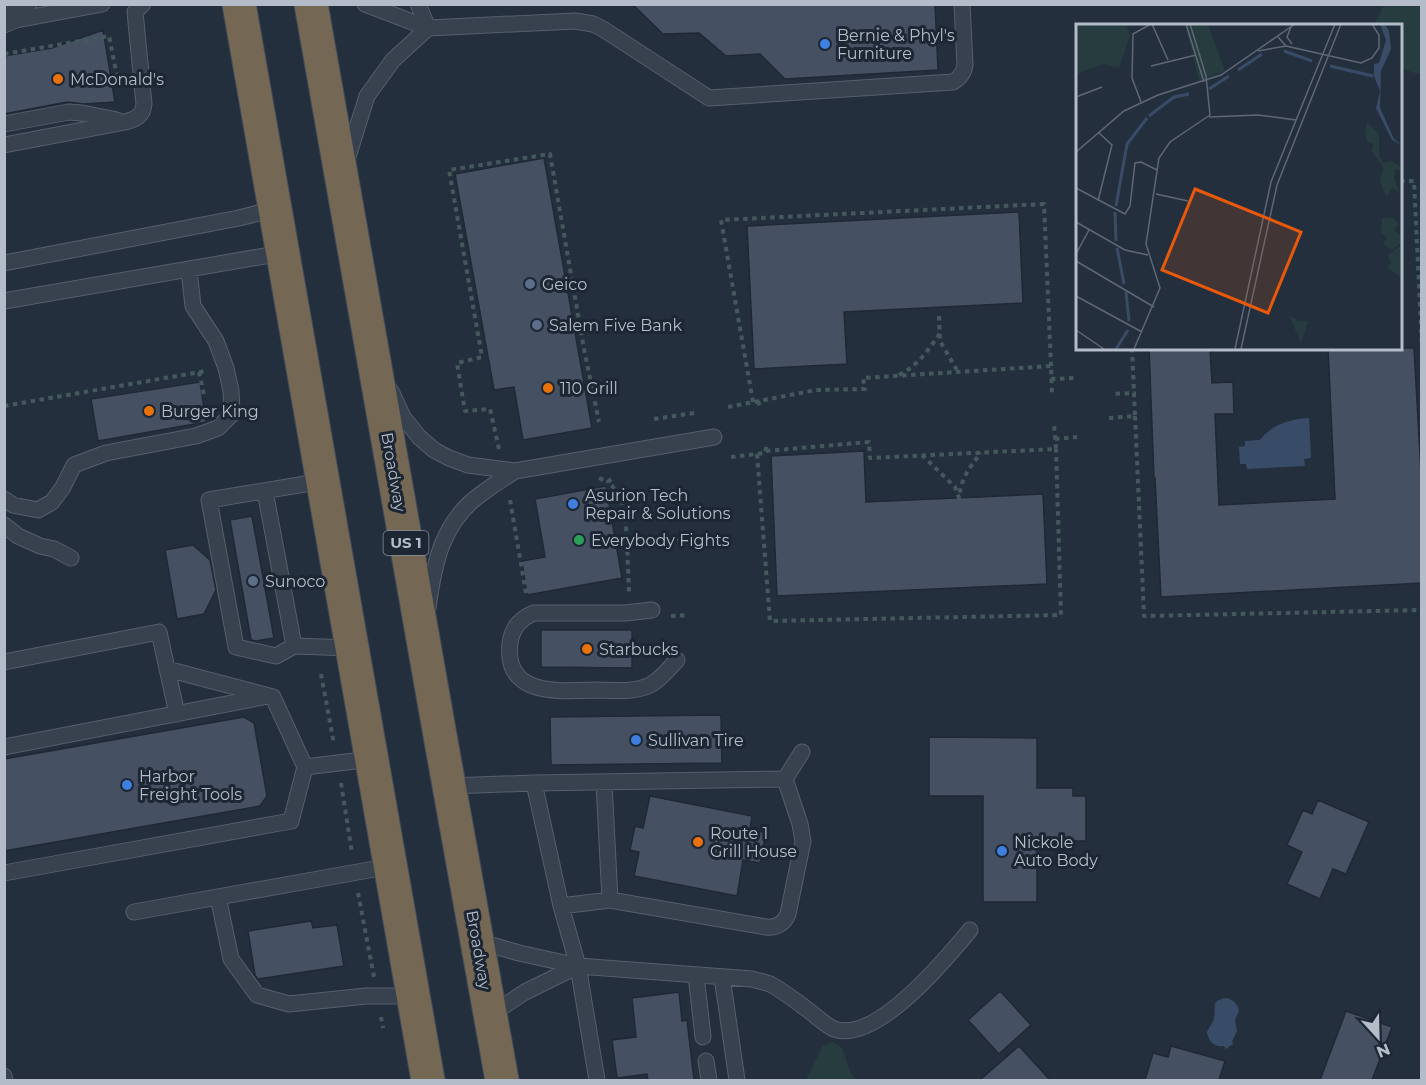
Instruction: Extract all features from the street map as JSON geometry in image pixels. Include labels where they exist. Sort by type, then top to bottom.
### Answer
[{"type":"highway","points":[[239,4],[428,1080]]},
{"type":"highway","name":"Broadway","points":[[311,4],[502,1080]]},
{"type":"lane","points":[[4,9],[29,4]]},
{"type":"lane","points":[[4,145],[125,122],[139,116],[144,106],[135,12],[143,4]]},
{"type":"lane","points":[[365,4],[428,28],[587,22],[603,29],[709,98],[953,82],[959,78],[965,65],[962,4]]},
{"type":"lane","points":[[418,4],[428,28]]},
{"type":"lane","points":[[4,25],[91,5]]},
{"type":"lane","points":[[342,177],[367,96],[393,60],[428,28]]},
{"type":"lane","points":[[4,124],[69,112],[125,122]]},
{"type":"lane","points":[[4,262],[239,218],[274,209]]},
{"type":"lane","points":[[4,301],[282,253]]},
{"type":"lane","points":[[4,499],[13,505],[38,510],[52,502],[74,465],[106,453],[195,436],[218,429],[232,414],[231,391],[226,368],[216,341],[193,306],[189,270]]},
{"type":"lane","points":[[373,356],[403,417],[418,437],[442,454],[461,463],[515,471],[714,437]]},
{"type":"lane","points":[[424,644],[435,564],[449,528],[459,514],[479,495],[515,471]]},
{"type":"lane","points":[[322,481],[209,500],[236,647],[276,656],[294,646],[352,648]]},
{"type":"lane","points":[[266,491],[294,646]]},
{"type":"lane","points":[[4,525],[18,537],[54,549],[71,558]]},
{"type":"lane","points":[[652,610],[625,613],[534,613],[522,620],[512,632],[509,651],[511,663],[525,682],[540,689],[552,691],[627,690],[649,686],[677,660]]},
{"type":"lane","points":[[4,662],[159,632],[177,714]]},
{"type":"lane","points":[[4,873],[291,821],[305,767],[270,697],[167,669]]},
{"type":"lane","points":[[4,747],[270,697]]},
{"type":"lane","points":[[785,779],[802,752]]},
{"type":"lane","points":[[305,767],[371,759]]},
{"type":"lane","points":[[449,786],[785,779]]},
{"type":"lane","points":[[561,906],[610,900],[766,927],[781,924],[787,918],[789,911],[803,842],[800,824],[785,779]]},
{"type":"lane","points":[[534,783],[561,906],[578,966],[597,1080]]},
{"type":"lane","points":[[604,783],[610,900]]},
{"type":"lane","points":[[134,912],[391,866]]},
{"type":"lane","points":[[218,897],[231,959],[257,995],[289,1004],[366,996],[413,996]]},
{"type":"lane","points":[[477,941],[578,966],[752,979],[770,984],[835,1029],[855,1030],[885,1016],[939,968],[970,930]]},
{"type":"lane","points":[[490,1015],[525,992],[578,966]]},
{"type":"lane","points":[[696,975],[703,1037]]},
{"type":"lane","points":[[722,977],[737,1080]]},
{"type":"lane","points":[[706,1061],[709,1080]]},
{"type":"lane","points":[[4,1076],[5,1080]]},
{"type":"path","points":[[4,54],[109,36],[121,89]]},
{"type":"path","points":[[41,40],[43,48]]},
{"type":"path","points":[[500,452],[490,409],[465,411],[457,363],[482,357],[449,170],[550,154],[599,422]]},
{"type":"path","points":[[1402,181],[1414,181],[1422,349]]},
{"type":"path","points":[[761,409],[755,401],[721,220],[1044,204],[1052,393]]},
{"type":"path","points":[[939,316],[940,341],[958,372]]},
{"type":"path","points":[[897,376],[909,370],[929,350],[940,333]]},
{"type":"path","points":[[1132,350],[1144,616],[1422,610]]},
{"type":"path","points":[[728,406],[816,390],[865,389],[863,378],[1051,366]]},
{"type":"path","points":[[4,406],[209,371]]},
{"type":"path","points":[[199,372],[204,395]]},
{"type":"path","points":[[1051,379],[1076,378]]},
{"type":"path","points":[[1111,394],[1134,393]]},
{"type":"path","points":[[654,419],[694,413]]},
{"type":"path","points":[[1110,418],[1136,416]]},
{"type":"path","points":[[758,454],[770,621],[1061,615],[1054,425]]},
{"type":"path","points":[[1055,439],[1077,437]]},
{"type":"path","points":[[731,457],[765,453],[766,451],[869,442],[870,458],[1056,449]]},
{"type":"path","points":[[766,451],[767,444]]},
{"type":"path","points":[[922,455],[955,487],[959,498],[966,472],[981,453]]},
{"type":"path","points":[[589,479],[599,478],[610,481],[617,490],[625,509],[629,542],[630,598]]},
{"type":"path","points":[[509,498],[528,603]]},
{"type":"path","points":[[659,540],[681,539]]},
{"type":"path","points":[[667,616],[687,615]]},
{"type":"path","points":[[321,674],[338,763]]},
{"type":"green space","points":[[1384,5],[1421,5],[1421,74],[1402,68],[1402,24],[1375,23]]},
{"type":"green space","points":[[833,1042],[842,1048],[855,1080],[806,1080],[822,1047]]},
{"type":"water","points":[[1309,418],[1311,458],[1304,459],[1305,466],[1247,469],[1246,464],[1240,464],[1239,447],[1245,446],[1245,441],[1260,440],[1270,430],[1282,424]]},
{"type":"water","points":[[1225,998],[1234,1001],[1239,1010],[1235,1020],[1237,1031],[1232,1041],[1233,1044],[1226,1049],[1224,1046],[1212,1043],[1207,1032],[1215,1014],[1215,1003]]},
{"type":"building","name":"Bernie & Phyl's Furniture","points":[[632,4],[935,4],[938,70],[785,79],[760,54],[726,56],[699,33],[663,34]]},
{"type":"building","name":"McDonald's","points":[[103,30],[115,102],[84,104],[67,102],[4,114],[4,56],[52,48]]},
{"type":"building","points":[[544,158],[592,428],[523,440],[514,387],[494,390],[455,174]]},
{"type":"building","points":[[1019,212],[1023,303],[844,312],[847,364],[754,369],[747,226]]},
{"type":"building","points":[[1414,348],[1422,491],[1422,583],[1161,597],[1149,350],[1210,350],[1212,383],[1233,382],[1234,414],[1215,414],[1219,505],[1335,499],[1328,350]]},
{"type":"building","name":"Burger King","points":[[200,382],[206,422],[98,441],[91,399]]},
{"type":"building","points":[[864,451],[866,502],[1043,494],[1047,584],[777,596],[771,456]]},
{"type":"building","name":"Everybody Fights","points":[[606,486],[622,578],[527,595],[522,561],[545,557],[535,499]]},
{"type":"building","points":[[252,516],[274,638],[256,641],[251,640],[230,520]]},
{"type":"building","points":[[193,545],[210,560],[216,590],[204,614],[177,619],[165,550]]},
{"type":"building","name":"Starbucks","points":[[541,630],[632,630],[632,668],[541,667]]},
{"type":"building","name":"Sullivan Tire","points":[[721,715],[722,763],[551,765],[550,717]]},
{"type":"building","points":[[244,717],[254,723],[267,796],[260,806],[4,851],[4,759]]},
{"type":"building","points":[[929,737],[1037,738],[1037,788],[1073,788],[1073,796],[1086,796],[1086,841],[1037,841],[1037,902],[983,902],[983,796],[929,796]]},
{"type":"building","name":"Route 1 Grill House","points":[[650,796],[752,816],[750,829],[766,833],[760,863],[743,860],[737,896],[634,876],[639,852],[630,850],[635,826],[643,828]]},
{"type":"building","points":[[1318,800],[1369,822],[1346,874],[1333,869],[1320,899],[1287,884],[1302,852],[1287,845],[1303,810],[1312,814]]},
{"type":"building","points":[[311,921],[313,928],[337,925],[344,966],[258,979],[255,975],[248,931]]},
{"type":"building","points":[[1000,991],[1031,1025],[999,1054],[968,1020]]},
{"type":"building","points":[[679,992],[682,1021],[687,1020],[694,1080],[648,1080],[647,1074],[617,1078],[612,1040],[636,1037],[632,998]]},
{"type":"building","points":[[1346,1011],[1392,1027],[1372,1080],[1320,1080]]},
{"type":"building","points":[[1019,1046],[1050,1080],[980,1080]]},
{"type":"building","points":[[1171,1046],[1225,1061],[1219,1080],[1145,1080],[1153,1053],[1168,1057]]},
{"type":"place","name":"Bernie & Phyl's Furniture","points":[[825,44]]},
{"type":"place","name":"McDonald's","points":[[58,79]]},
{"type":"place","name":"Geico","points":[[530,284]]},
{"type":"place","name":"Salem Five Bank","points":[[537,325]]},
{"type":"place","name":"110 Grill","points":[[548,388]]},
{"type":"place","name":"Burger King","points":[[149,411]]},
{"type":"place","name":"Asurion Tech Repair & Solutions","points":[[573,504]]},
{"type":"place","name":"Everybody Fights","points":[[579,540]]},
{"type":"place","name":"Sunoco","points":[[253,581]]},
{"type":"place","name":"Starbucks","points":[[587,649]]},
{"type":"place","name":"Sullivan Tire","points":[[636,740]]},
{"type":"place","name":"Harbor Freight Tools","points":[[127,785]]},
{"type":"place","name":"Route 1 Grill House","points":[[698,842]]},
{"type":"place","name":"Nickole Auto Body","points":[[1002,851]]}]
